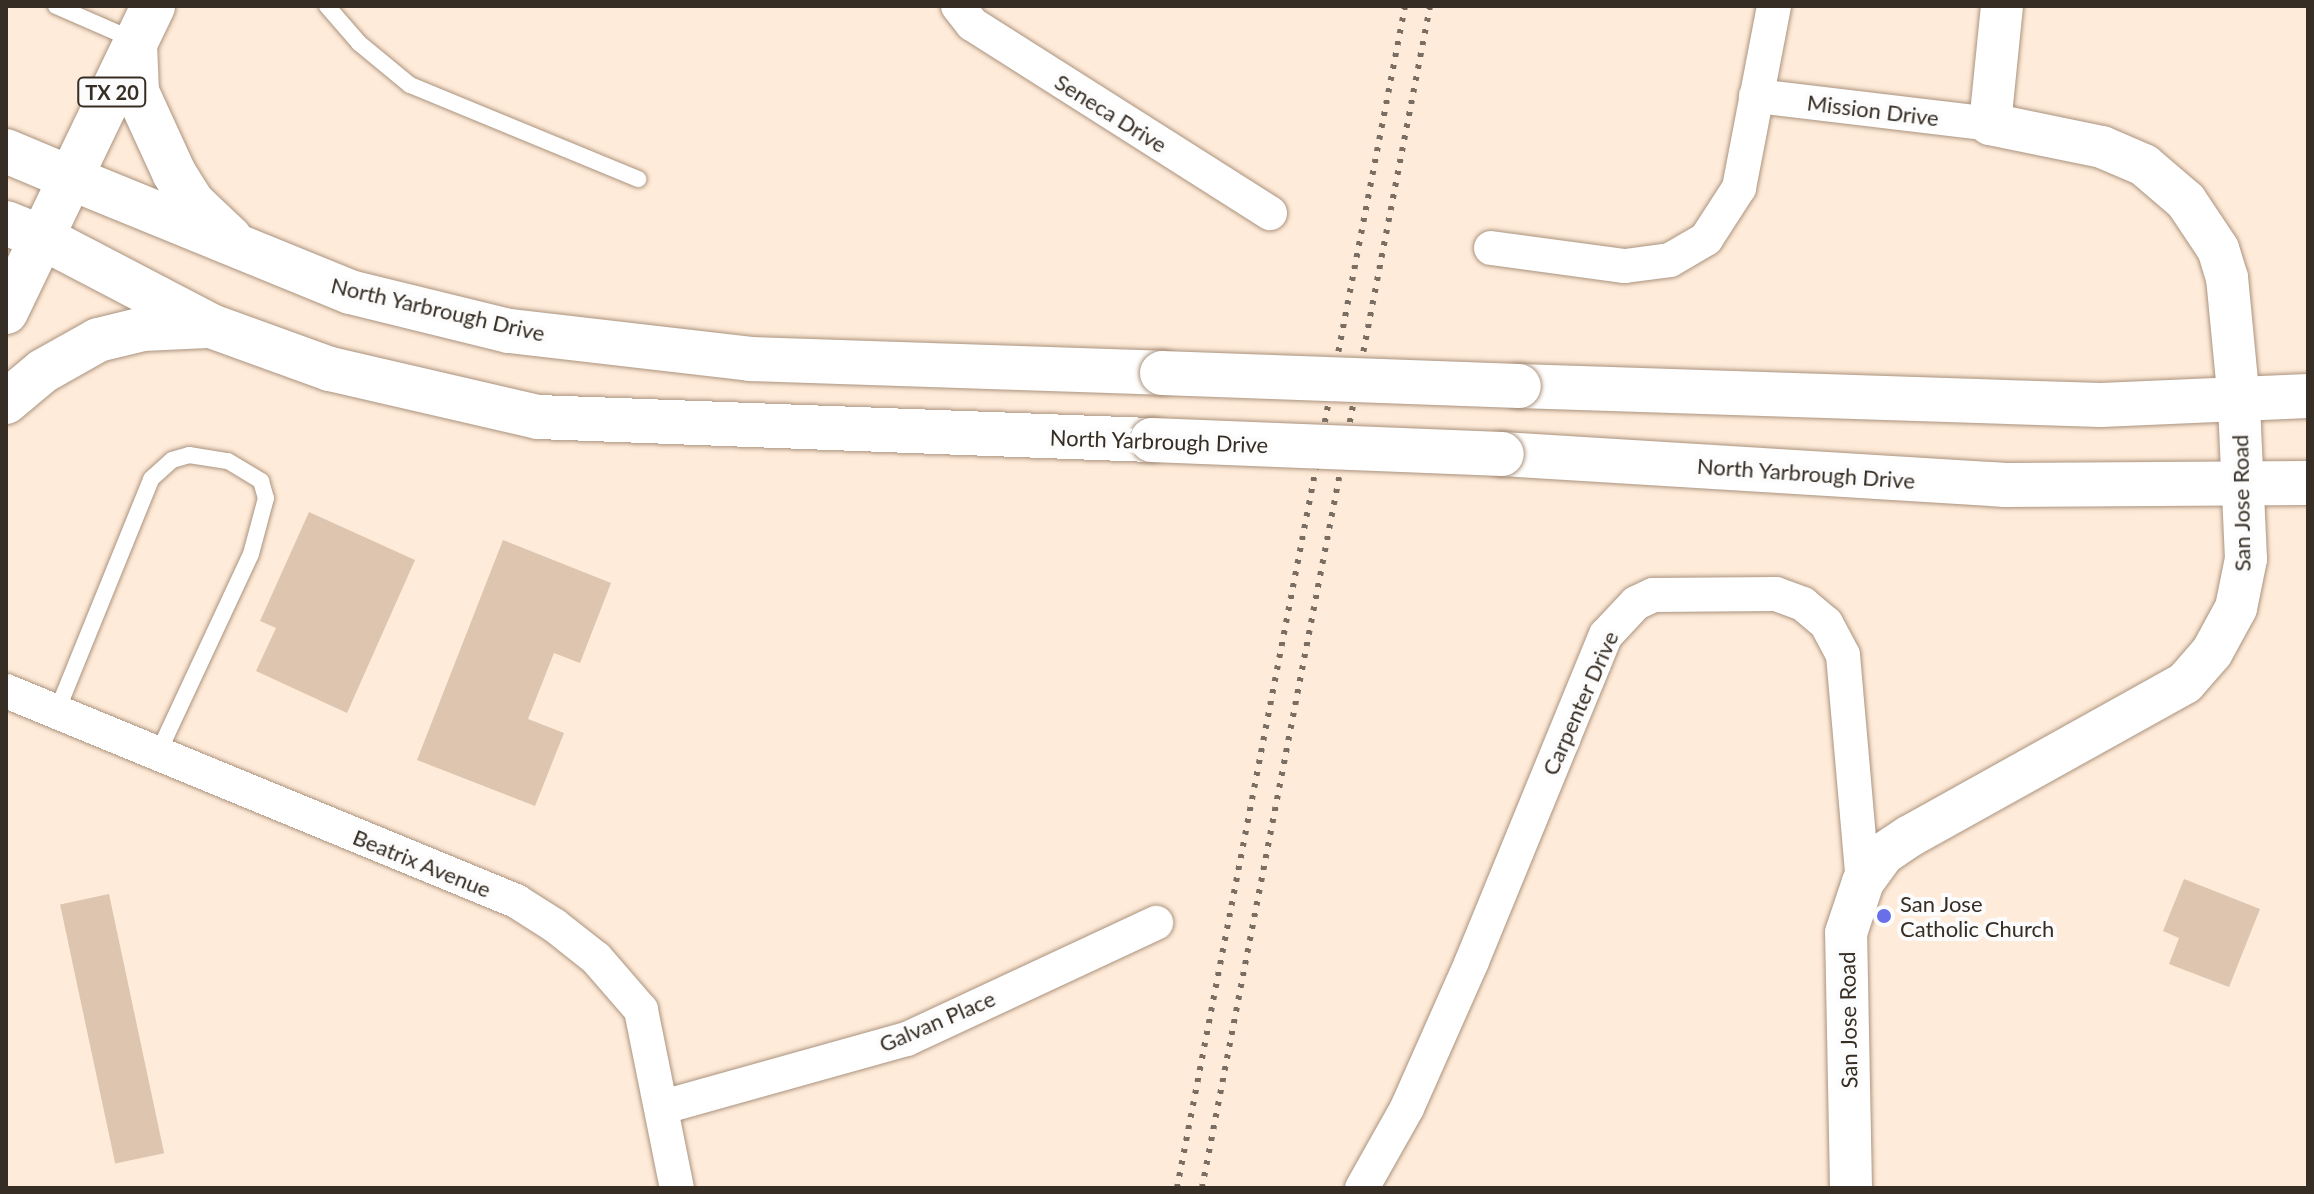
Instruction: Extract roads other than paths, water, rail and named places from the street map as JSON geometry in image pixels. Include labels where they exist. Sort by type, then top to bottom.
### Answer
[{"type":"main road","name":"TX 20","points":[[6,312],[24,231],[73,179],[144,23]]},
{"type":"main road","points":[[144,23],[137,92],[174,173],[193,203],[247,253]]},
{"type":"main road","name":"North Yarbrough Drive","points":[[6,151],[247,253],[364,296],[509,331],[627,347],[840,364],[2101,405],[2239,402],[2308,396]]},
{"type":"main road","name":"North Yarbrough Drive","points":[[24,231],[211,326],[359,377],[538,417],[1502,454],[2006,485],[2243,488],[2308,483]]},
{"type":"main road","points":[[6,402],[43,371],[98,340],[143,329],[211,326]]},
{"type":"street","name":"Seneca Drive","points":[[958,6],[972,24],[1270,213]]},
{"type":"street","points":[[1491,248],[1625,266],[1670,260],[1706,239],[1730,211],[1774,6]]},
{"type":"street","points":[[1990,124],[2002,6]]},
{"type":"street","name":"Mission Drive","points":[[1756,96],[1990,124]]},
{"type":"street","name":"San Jose Road","points":[[1851,1188],[1846,933],[1863,882],[1883,854],[1910,836],[2185,683],[2212,652],[2236,608],[2246,559],[2239,402],[2227,278],[2218,249],[2186,201],[2125,156],[1990,124]]},
{"type":"street","name":"Carpenter Drive","points":[[1362,1188],[1437,1041],[1606,635],[1636,603],[1653,595],[1776,594],[1803,604],[1826,623],[1843,655],[1863,882]]},
{"type":"street","name":"Beatrix Avenue","points":[[6,691],[159,751],[516,901],[554,925],[596,958],[641,1010],[677,1188]]},
{"type":"street","name":"Galvan Place","points":[[663,1107],[907,1039],[1156,923]]},
{"type":"lane","points":[[56,6],[144,23]]},
{"type":"lane","points":[[327,6],[359,43],[410,85],[638,179]]},
{"type":"lane","points":[[57,711],[151,479],[172,460],[189,455],[228,461],[261,481],[266,498],[251,554],[159,751]]},
{"type":"railway","points":[[1177,1188],[1405,6]]},
{"type":"railway","points":[[1202,1188],[1430,6]]},
{"type":"place","name":"San Jose Catholic Church","points":[[1884,916]]}]
